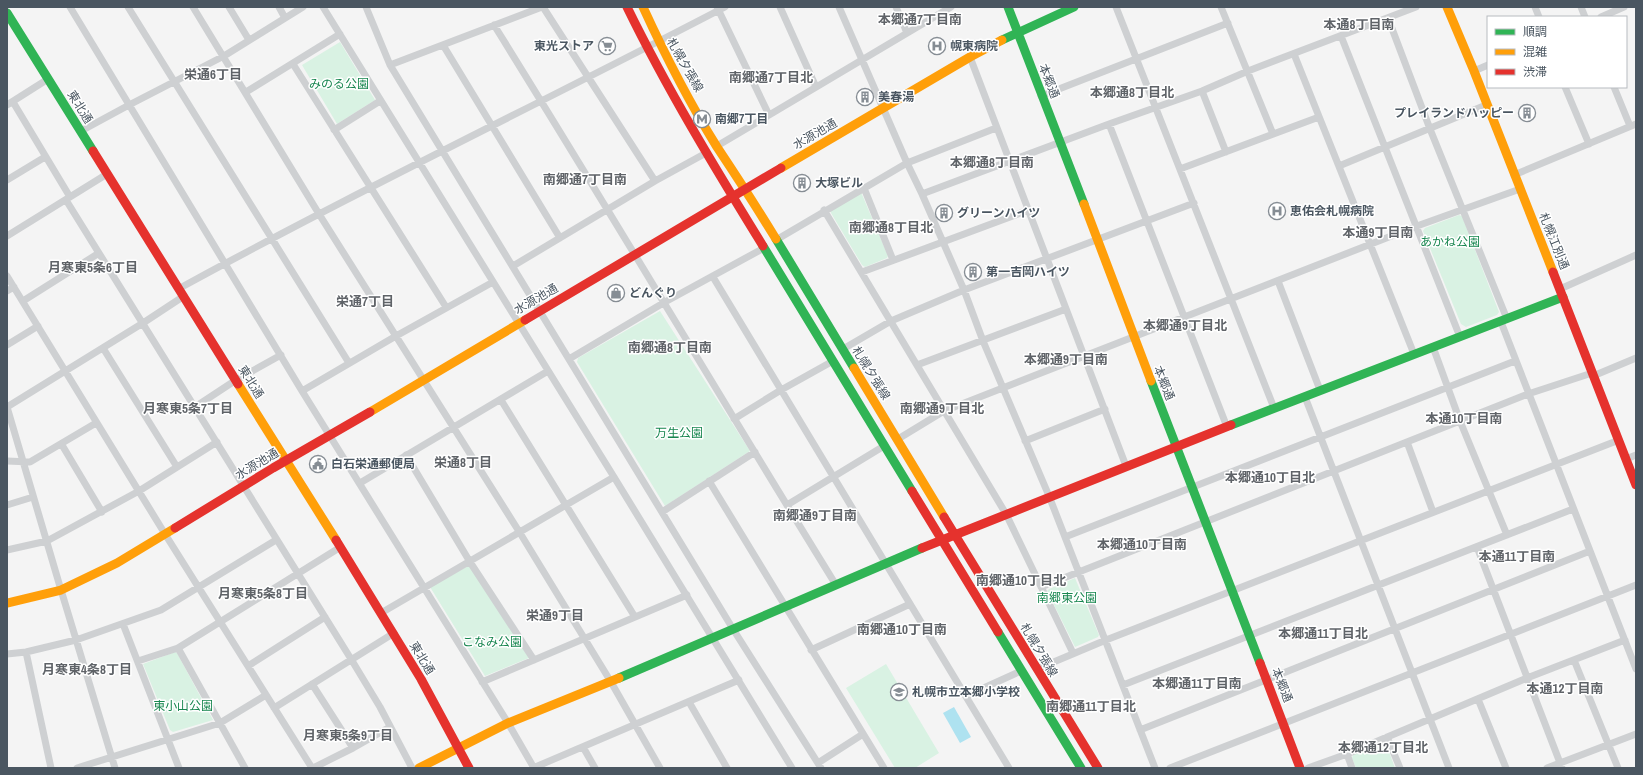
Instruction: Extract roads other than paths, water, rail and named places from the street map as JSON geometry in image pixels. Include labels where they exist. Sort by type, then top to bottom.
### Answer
[{"type":"main road","name":"札幌夕張線","points":[[628,7],[647,48],[706,153],[1081,768]]},
{"type":"main road","name":"札幌夕張線","points":[[643,7],[658,42],[718,146],[746,189],[1098,768]]},
{"type":"main road","name":"本郷通","points":[[1008,7],[1041,96],[1061,143],[1133,338],[1177,446],[1300,768]]},
{"type":"main road","name":"水源池通","points":[[7,603],[60,590],[116,564],[286,461],[970,57],[1017,32],[1074,7]]},
{"type":"main road","name":"札幌江別通","points":[[1448,7],[1636,485]]},
{"type":"main road","name":"東北通","points":[[7,13],[182,292],[339,548],[394,633],[421,679],[469,768]]},
{"type":"main road","points":[[419,768],[508,723],[611,682],[885,563],[1049,496],[1504,320],[1561,293]]},
{"type":"street","points":[[70,7],[280,355],[508,723],[534,768],[739,680]]},
{"type":"street","points":[[128,7],[349,363]]},
{"type":"street","points":[[193,7],[319,214],[520,533],[611,682],[660,768]]},
{"type":"street","points":[[229,7],[249,40]]},
{"type":"street","points":[[279,7],[285,18]]},
{"type":"street","points":[[81,132],[129,105],[224,56],[304,7]]},
{"type":"street","points":[[323,7],[380,101],[420,162],[493,282],[520,323],[792,768]]},
{"type":"street","points":[[366,7],[390,65],[512,266],[536,313],[569,359],[662,512],[730,630],[819,766],[863,734]]},
{"type":"street","points":[[390,65],[542,7],[655,181]]},
{"type":"street","points":[[780,7],[816,87]]},
{"type":"street","points":[[840,7],[907,163],[964,290],[983,341],[1049,496],[1155,768]]},
{"type":"street","points":[[896,7],[907,33]]},
{"type":"street","points":[[718,146],[950,7]]},
{"type":"street","points":[[1116,7],[1274,408]]},
{"type":"street","points":[[1221,7],[1273,134]]},
{"type":"street","points":[[922,194],[1109,124],[1202,92],[1248,71],[1416,7]]},
{"type":"street","points":[[1603,16],[1624,7]]},
{"type":"street","points":[[115,768],[60,590],[7,407],[143,323],[182,292],[225,264],[420,162],[589,78],[720,8],[769,115]]},
{"type":"street","points":[[1388,18],[1504,320],[1515,360],[1636,669]]},
{"type":"street","points":[[1041,96],[1228,23]]},
{"type":"street","points":[[494,25],[665,302],[734,419],[836,585]]},
{"type":"street","points":[[246,92],[340,34]]},
{"type":"street","points":[[1341,36],[1460,337]]},
{"type":"street","points":[[443,45],[491,128],[560,238]]},
{"type":"street","points":[[1294,54],[1414,354]]},
{"type":"street","points":[[970,57],[1126,466]]},
{"type":"street","points":[[293,64],[446,307]]},
{"type":"street","points":[[1474,71],[1487,65]]},
{"type":"street","points":[[48,79],[10,103],[45,157],[99,253],[351,659],[390,726],[412,768]]},
{"type":"street","points":[[1565,88],[1589,144]]},
{"type":"street","points":[[1514,175],[1633,125],[1614,88]]},
{"type":"street","points":[[1202,92],[1226,152]]},
{"type":"street","points":[[334,130],[380,101]]},
{"type":"street","points":[[1339,166],[1486,105]]},
{"type":"street","points":[[1180,169],[1320,117]]},
{"type":"street","points":[[1109,124],[1227,427]]},
{"type":"street","points":[[776,240],[824,210],[907,163],[996,128]]},
{"type":"street","points":[[512,266],[655,181],[706,153]]},
{"type":"street","points":[[7,180],[45,157]]},
{"type":"street","points":[[7,236],[107,174]]},
{"type":"street","points":[[864,188],[893,260]]},
{"type":"street","points":[[898,440],[944,411],[1417,226],[1520,188]]},
{"type":"street","points":[[843,350],[891,321],[964,290],[1194,203]]},
{"type":"street","points":[[824,210],[1006,514],[1073,653]]},
{"type":"street","points":[[862,272],[1029,210]]},
{"type":"street","points":[[569,359],[665,302],[764,248]]},
{"type":"street","points":[[23,301],[99,253]]},
{"type":"street","points":[[1561,293],[1636,256]]},
{"type":"street","points":[[7,276],[198,588],[312,768],[353,748],[390,726]]},
{"type":"street","points":[[713,277],[1009,768]]},
{"type":"street","points":[[1278,281],[1320,390]]},
{"type":"street","points":[[302,391],[446,307],[493,282]]},
{"type":"street","points":[[7,291],[14,287]]},
{"type":"street","points":[[917,365],[1066,309]]},
{"type":"street","points":[[7,345],[38,326]]},
{"type":"street","points":[[1433,347],[1460,421],[1507,535]]},
{"type":"street","points":[[103,348],[177,467]]},
{"type":"street","points":[[195,407],[236,380],[280,355]]},
{"type":"street","points":[[1041,587],[1528,394],[1593,375],[1636,358]]},
{"type":"street","points":[[1065,537],[1515,360]]},
{"type":"street","points":[[734,419],[781,390],[833,361]]},
{"type":"street","points":[[360,483],[548,371]]},
{"type":"street","points":[[1305,397],[1449,768]]},
{"type":"street","points":[[501,400],[635,616]]},
{"type":"street","points":[[1026,441],[1105,409]]},
{"type":"street","points":[[7,461],[30,462],[62,445],[96,423]]},
{"type":"street","points":[[1037,669],[1106,640],[1619,440]]},
{"type":"street","points":[[7,550],[47,541],[139,491],[217,442]]},
{"type":"street","points":[[1407,442],[1433,512]]},
{"type":"street","points":[[62,445],[102,512]]},
{"type":"street","points":[[787,505],[884,446]]},
{"type":"street","points":[[662,512],[755,452]]},
{"type":"street","points":[[406,455],[470,562],[534,660]]},
{"type":"street","points":[[1626,459],[1636,455]]},
{"type":"street","points":[[380,613],[614,477]]},
{"type":"street","points":[[709,481],[884,768]]},
{"type":"street","points":[[7,505],[33,497]]},
{"type":"street","points":[[1123,685],[1378,585],[1477,548],[1573,509]]},
{"type":"street","points":[[7,654],[26,652],[76,640],[161,610],[276,540]]},
{"type":"street","points":[[138,661],[178,648],[339,548]]},
{"type":"street","points":[[1477,548],[1561,766]]},
{"type":"street","points":[[1140,730],[1590,551]]},
{"type":"street","points":[[1170,768],[1636,585]]},
{"type":"street","points":[[482,682],[687,595]]},
{"type":"street","points":[[811,650],[910,604]]},
{"type":"street","points":[[248,666],[325,617]]},
{"type":"street","points":[[123,624],[179,768]]},
{"type":"street","points":[[274,708],[394,633]]},
{"type":"street","points":[[1308,768],[1347,754],[1527,678],[1625,640]]},
{"type":"street","points":[[178,648],[245,768]]},
{"type":"street","points":[[26,652],[51,768]]},
{"type":"street","points":[[1574,660],[1618,768]]},
{"type":"street","points":[[966,696],[1021,670]]},
{"type":"street","points":[[312,684],[353,748]]},
{"type":"street","points":[[77,768],[220,723],[266,695]]},
{"type":"street","points":[[1478,699],[1506,768]]},
{"type":"street","points":[[689,702],[727,768]]},
{"type":"street","points":[[1547,768],[1561,766],[1609,744],[1636,734]]},
{"type":"street","points":[[1387,737],[1400,768]]},
{"type":"street","points":[[583,747],[595,768]]},
{"type":"street","points":[[1347,754],[1352,768]]},
{"type":"water","points":[[954,707],[971,737],[960,743],[943,713]]},
{"type":"place","name":"東光ストア","points":[[607,46]]},
{"type":"place","name":"幌東病院","points":[[937,46]]},
{"type":"place","name":"美春湯","points":[[865,97]]},
{"type":"place","name":"プレイランドハッピー","points":[[1527,113]]},
{"type":"place","name":"南郷7丁目","points":[[702,119]]},
{"type":"place","name":"大塚ビル","points":[[802,183]]},
{"type":"place","name":"恵佑会札幌病院","points":[[1277,211]]},
{"type":"place","name":"グリーンハイツ","points":[[944,213]]},
{"type":"place","name":"第一吉岡ハイツ","points":[[973,272]]},
{"type":"place","name":"どんぐり","points":[[616,293]]},
{"type":"place","name":"白石栄通郵便局","points":[[318,464]]},
{"type":"place","name":"札幌市立本郷小学校","points":[[899,692]]},
{"type":"district","name":"本郷通7丁目南","points":[[920,19]]},
{"type":"district","name":"本通8丁目南","points":[[1359,24]]},
{"type":"district","name":"栄通6丁目","points":[[213,74]]},
{"type":"district","name":"南郷通7丁目北","points":[[771,77]]},
{"type":"district","name":"本郷通8丁目北","points":[[1132,92]]},
{"type":"district","name":"本郷通8丁目南","points":[[992,162]]},
{"type":"district","name":"南郷通7丁目南","points":[[585,179]]},
{"type":"district","name":"南郷通8丁目北","points":[[891,227]]},
{"type":"district","name":"本通9丁目南","points":[[1378,232]]},
{"type":"district","name":"月寒東5条6丁目","points":[[93,267]]},
{"type":"district","name":"栄通7丁目","points":[[365,301]]},
{"type":"district","name":"本郷通9丁目北","points":[[1185,325]]},
{"type":"district","name":"南郷通8丁目南","points":[[670,347]]},
{"type":"district","name":"本郷通9丁目南","points":[[1066,359]]},
{"type":"district","name":"月寒東5条7丁目","points":[[188,408]]},
{"type":"district","name":"南郷通9丁目北","points":[[942,408]]},
{"type":"district","name":"本通10丁目南","points":[[1464,418]]},
{"type":"district","name":"栄通8丁目","points":[[463,462]]},
{"type":"district","name":"本郷通10丁目北","points":[[1270,477]]},
{"type":"district","name":"南郷通9丁目南","points":[[815,515]]},
{"type":"district","name":"本郷通10丁目南","points":[[1142,544]]},
{"type":"district","name":"本通11丁目南","points":[[1517,556]]},
{"type":"district","name":"南郷通10丁目北","points":[[1021,580]]},
{"type":"district","name":"月寒東5条8丁目","points":[[263,593]]},
{"type":"district","name":"栄通9丁目","points":[[555,615]]},
{"type":"district","name":"南郷通10丁目南","points":[[902,629]]},
{"type":"district","name":"本郷通11丁目北","points":[[1323,633]]},
{"type":"district","name":"月寒東4条8丁目","points":[[87,669]]},
{"type":"district","name":"本郷通11丁目南","points":[[1197,683]]},
{"type":"district","name":"本通12丁目南","points":[[1565,688]]},
{"type":"district","name":"南郷通11丁目北","points":[[1091,706]]},
{"type":"district","name":"月寒東5条9丁目","points":[[348,735]]},
{"type":"district","name":"本郷通12丁目北","points":[[1383,747]]},
{"type":"park label","name":"みのる公園","points":[[339,84]]},
{"type":"park label","name":"あかね公園","points":[[1450,242]]},
{"type":"park label","name":"万生公園","points":[[679,433]]},
{"type":"park label","name":"南郷東公園","points":[[1067,598]]},
{"type":"park label","name":"こなみ公園","points":[[492,642]]},
{"type":"park label","name":"東小山公園","points":[[183,706]]}]
